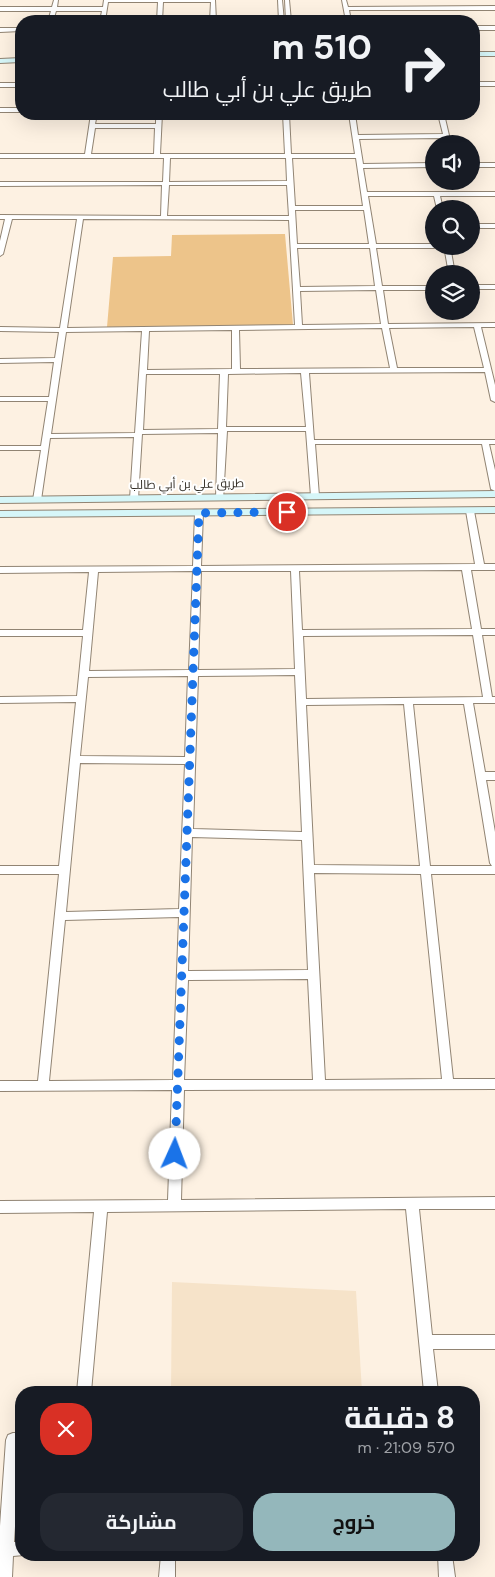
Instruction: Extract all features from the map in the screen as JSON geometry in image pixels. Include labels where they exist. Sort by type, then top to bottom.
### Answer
[{"type":"main road","points":[[480,54],[495,54]]},
{"type":"main road","points":[[0,56],[15,56]]},
{"type":"main road","points":[[480,58],[495,58]]},
{"type":"main road","points":[[0,61],[15,60]]},
{"type":"main road","name":"طريق علي بن أبي طالب","points":[[0,500],[495,494]]},
{"type":"main road","points":[[0,514],[495,510]]},
{"type":"street","points":[[52,15],[56,0]]},
{"type":"street","points":[[160,15],[161,0]]},
{"type":"street","points":[[104,15],[106,1],[213,0],[213,15]]},
{"type":"street","points":[[280,0],[281,15]]},
{"type":"street","points":[[287,0],[288,15]]},
{"type":"street","points":[[344,0],[347,15]]},
{"type":"street","points":[[346,9],[495,8]]},
{"type":"street","points":[[0,9],[105,9]]},
{"type":"street","points":[[480,28],[495,28]]},
{"type":"street","points":[[0,30],[15,30]]},
{"type":"street","points":[[480,84],[495,84]]},
{"type":"street","points":[[0,85],[15,85]]},
{"type":"street","points":[[0,110],[15,110]]},
{"type":"street","points":[[88,155],[93,120]]},
{"type":"street","points":[[157,155],[159,120]]},
{"type":"street","points":[[286,120],[299,327]]},
{"type":"street","points":[[353,120],[385,326],[394,371]]},
{"type":"street","points":[[443,120],[447,135]]},
{"type":"street","points":[[92,126],[159,126]]},
{"type":"street","points":[[355,137],[425,136]]},
{"type":"street","points":[[164,218],[167,155]]},
{"type":"street","points":[[0,156],[358,156]]},
{"type":"street","points":[[360,166],[425,165]]},
{"type":"street","points":[[480,165],[495,165]]},
{"type":"street","points":[[0,184],[290,183]]},
{"type":"street","points":[[364,194],[495,194]]},
{"type":"street","points":[[437,194],[438,200]]},
{"type":"street","points":[[292,208],[366,208]]},
{"type":"street","points":[[0,217],[292,218]]},
{"type":"street","points":[[0,252],[9,217]]},
{"type":"street","points":[[37,500],[80,218]]},
{"type":"street","points":[[480,226],[495,226]]},
{"type":"street","points":[[294,246],[425,246]]},
{"type":"street","points":[[480,287],[495,287]]},
{"type":"street","points":[[296,289],[425,288]]},
{"type":"street","points":[[0,329],[63,330],[495,325]]},
{"type":"street","points":[[477,326],[494,396]]},
{"type":"street","points":[[235,328],[236,372]]},
{"type":"street","points":[[134,499],[146,329]]},
{"type":"street","points":[[0,361],[59,360]]},
{"type":"street","points":[[143,372],[488,370]]},
{"type":"street","points":[[220,498],[224,372]]},
{"type":"street","points":[[305,372],[315,496]]},
{"type":"street","points":[[0,399],[52,399]]},
{"type":"street","points":[[46,436],[310,429]]},
{"type":"street","points":[[310,442],[495,442]]},
{"type":"street","points":[[485,442],[495,489]]},
{"type":"street","points":[[0,448],[45,448]]},
{"type":"street","points":[[470,511],[480,567]]},
{"type":"street","points":[[174,1205],[199,513]]},
{"type":"street","points":[[302,702],[492,700],[466,567]]},
{"type":"street","points":[[0,570],[495,567]]},
{"type":"street","points":[[295,568],[319,1084]]},
{"type":"street","points":[[43,1086],[94,569]]},
{"type":"street","points":[[298,633],[495,632]]},
{"type":"street","points":[[0,633],[88,633]]},
{"type":"street","points":[[84,674],[300,672]]},
{"type":"street","points":[[0,700],[81,698]]},
{"type":"street","points":[[468,700],[495,863]]},
{"type":"street","points":[[408,701],[448,1084]]},
{"type":"street","points":[[75,759],[190,760]]},
{"type":"street","points":[[480,776],[495,776]]},
{"type":"street","points":[[187,833],[308,836]]},
{"type":"street","points":[[309,869],[495,870]]},
{"type":"street","points":[[0,870],[64,870]]},
{"type":"street","points":[[60,916],[184,913]]},
{"type":"street","points":[[182,976],[314,974]]},
{"type":"street","points":[[0,1086],[495,1084]]},
{"type":"street","points":[[0,1207],[495,1203]]},
{"type":"street","points":[[412,1204],[430,1386]]},
{"type":"street","points":[[85,1386],[101,1206]]},
{"type":"street","points":[[426,1342],[495,1342]]},
{"type":"street","points":[[4,1577],[13,1440],[15,1440]]},
{"type":"street","points":[[6,1549],[15,1549]]},
{"type":"street","points":[[167,1577],[168,1561]]},
{"type":"street","points":[[445,1561],[446,1577]]},
{"type":"shaded area","points":[[285,234],[293,325],[107,327],[113,257],[171,256],[172,235]]},
{"type":"shaded area","points":[[172,1282],[356,1291],[362,1386],[171,1386]]},
{"type":"route","points":[[175,1154],[199,513],[287,512]]}]
